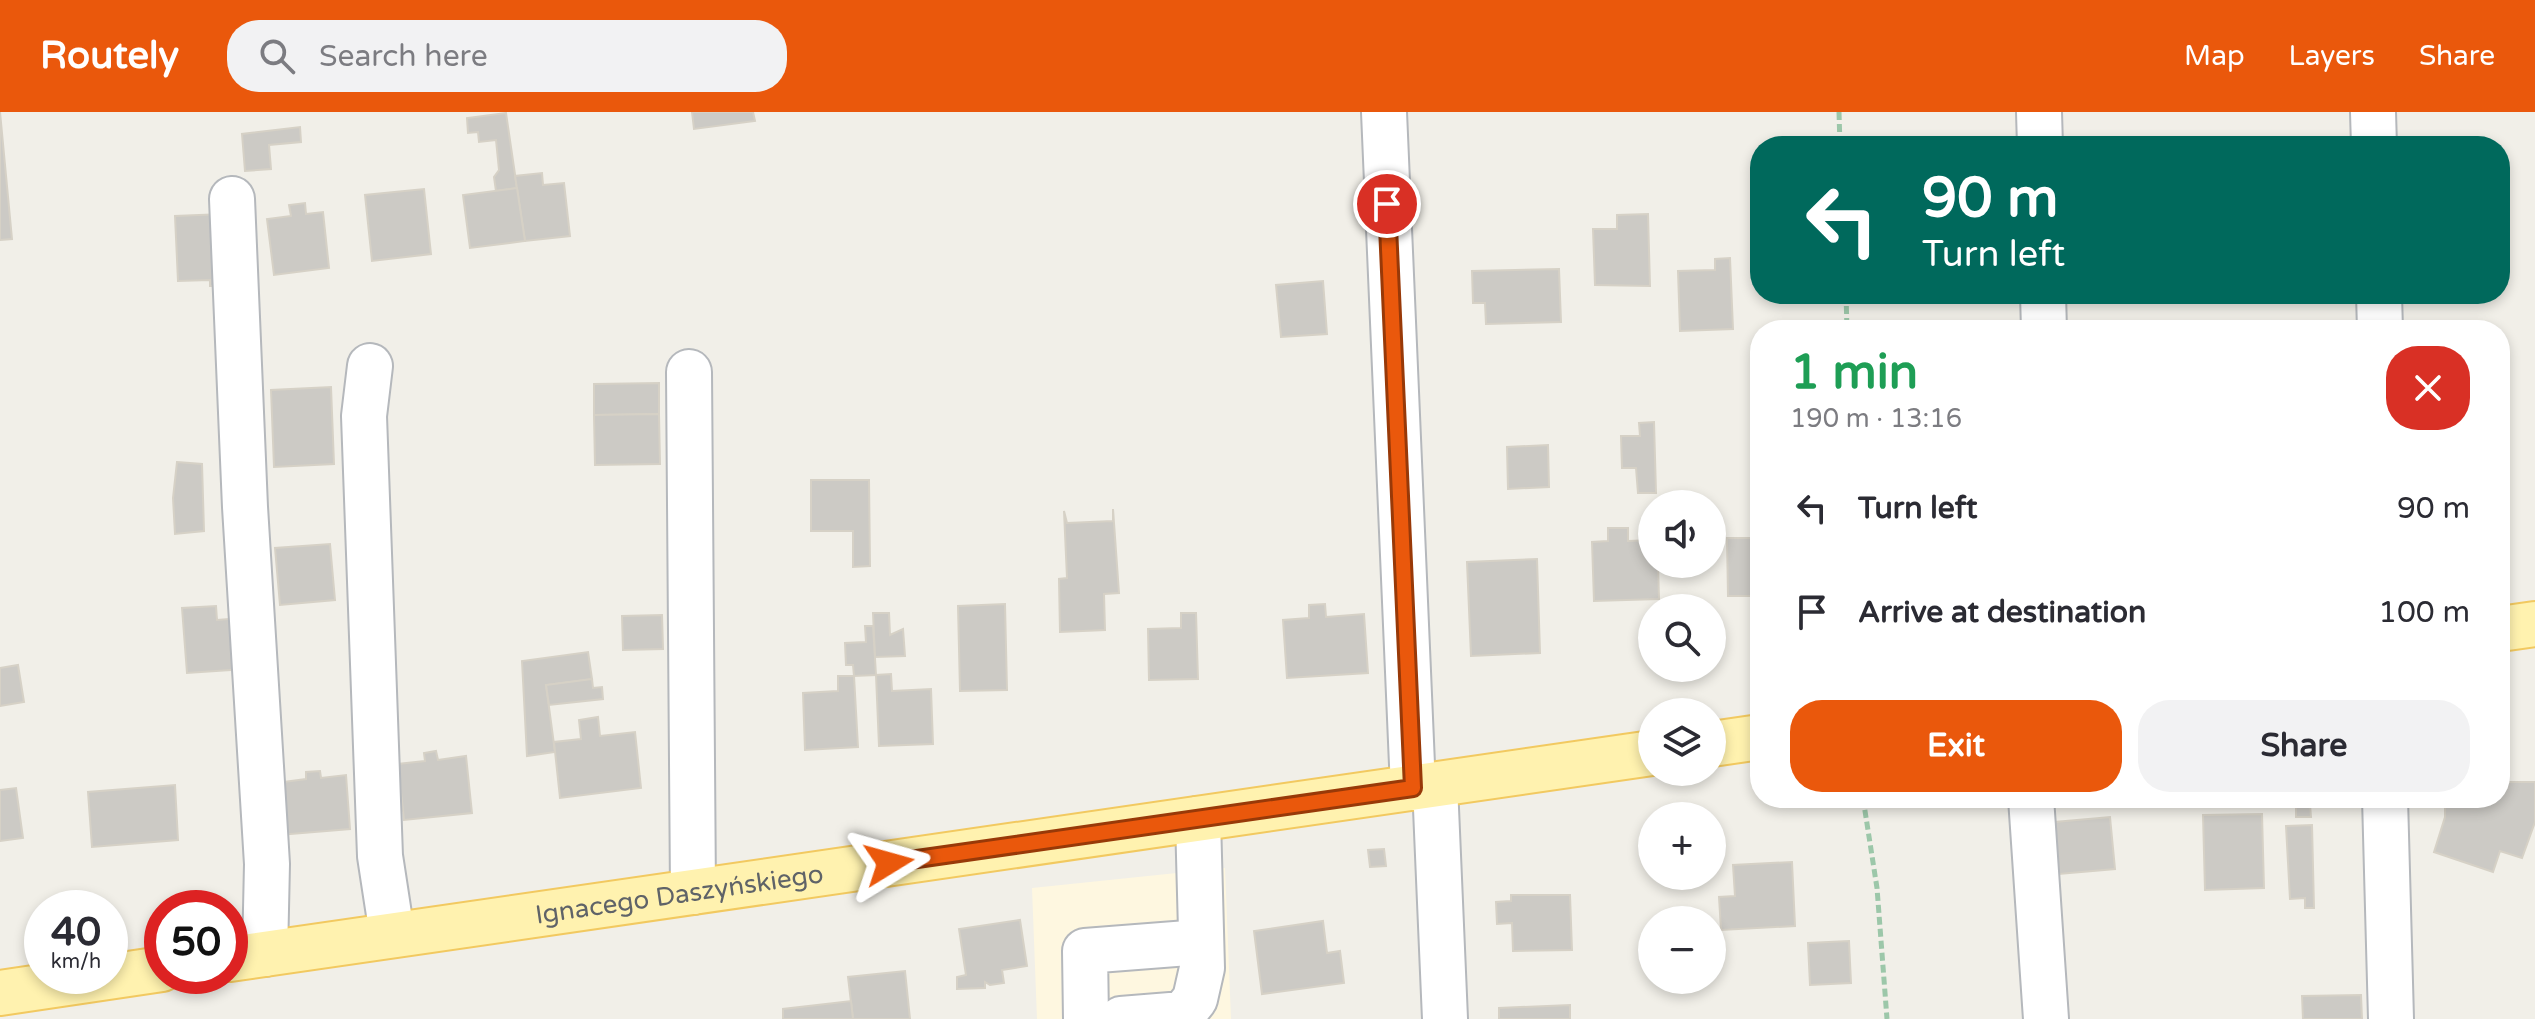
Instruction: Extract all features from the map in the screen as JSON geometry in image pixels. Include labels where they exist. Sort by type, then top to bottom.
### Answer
[{"type":"main road","points":[[2510,628],[2535,624]]},
{"type":"main road","points":[[1726,742],[1750,738]]},
{"type":"main road","name":"Ignacego Daszyńskiego","points":[[248,956],[1638,755]]},
{"type":"main road","points":[[0,993],[144,972]]},
{"type":"street","points":[[1384,112],[1424,786],[1445,1019]]},
{"type":"street","points":[[2039,112],[2040,136]]},
{"type":"street","points":[[2373,112],[2374,136]]},
{"type":"street","points":[[232,199],[245,492],[267,864],[248,951]]},
{"type":"street","points":[[370,366],[364,416],[380,841],[392,934]]},
{"type":"street","points":[[689,372],[693,892]]},
{"type":"street","points":[[2032,808],[2046,1019]]},
{"type":"street","points":[[2385,808],[2391,1019]]},
{"type":"street","points":[[1121,1019],[1183,1014],[1195,999],[1202,968],[1198,819]]},
{"type":"street","points":[[1086,1019],[1085,951],[1201,942]]},
{"type":"path","points":[[1839,112],[1840,136]]},
{"type":"path","points":[[1865,808],[1877,888],[1887,1019]]},
{"type":"shaded area","points":[[1225,868],[1231,1019],[1037,1019],[1032,888]]},
{"type":"building","points":[[0,112],[12,239],[0,240]]},
{"type":"building","points":[[692,112],[753,112],[755,121],[694,129]]},
{"type":"building","points":[[506,113],[517,188],[496,191],[494,177],[499,170],[496,140],[479,142],[478,132],[468,133],[467,118]]},
{"type":"building","points":[[300,127],[301,142],[269,145],[271,169],[245,171],[242,134]]},
{"type":"building","points":[[542,173],[543,185],[564,183],[570,236],[525,241],[515,176]]},
{"type":"building","points":[[517,188],[525,241],[470,248],[463,195]]},
{"type":"building","points":[[424,189],[431,254],[372,261],[365,195]]},
{"type":"building","points":[[305,203],[306,214],[323,212],[329,268],[274,275],[267,219],[291,216],[289,205]]},
{"type":"building","points":[[223,214],[227,286],[210,286],[210,280],[178,281],[175,216]]},
{"type":"building","points":[[1648,214],[1650,286],[1595,285],[1593,229],[1617,229],[1617,215]]},
{"type":"building","points":[[1730,258],[1733,329],[1680,331],[1678,271],[1715,270],[1715,259]]},
{"type":"building","points":[[1559,269],[1561,322],[1486,324],[1485,303],[1473,303],[1472,271]]},
{"type":"building","points":[[1323,281],[1327,334],[1281,337],[1276,285]]},
{"type":"building","points":[[659,383],[659,414],[594,415],[594,384]]},
{"type":"building","points":[[331,387],[334,464],[274,467],[271,390]]},
{"type":"building","points":[[659,414],[660,464],[595,465],[594,415]]},
{"type":"building","points":[[1654,422],[1656,490],[1638,490],[1638,493],[1636,468],[1622,468],[1621,436],[1640,436],[1639,423]]},
{"type":"building","points":[[1548,445],[1549,487],[1508,489],[1507,447]]},
{"type":"building","points":[[177,462],[202,464],[204,531],[175,534],[173,498]]},
{"type":"building","points":[[811,480],[869,480],[870,566],[853,567],[853,531],[811,531]]},
{"type":"building","points":[[1113,509],[1119,593],[1104,594],[1105,630],[1060,632],[1059,579],[1067,578],[1064,511],[1067,523],[1113,521]]},
{"type":"building","points":[[1608,528],[1628,528],[1628,541],[1638,541],[1638,578],[1658,578],[1659,594],[1638,594],[1638,600],[1594,601],[1592,542],[1608,541]]},
{"type":"building","points":[[1727,538],[1750,538],[1750,596],[1728,596]]},
{"type":"building","points":[[330,544],[335,600],[280,605],[275,548]]},
{"type":"building","points":[[1537,559],[1540,653],[1471,656],[1467,562]]},
{"type":"building","points":[[1005,604],[1007,690],[960,691],[958,606]]},
{"type":"building","points":[[1325,604],[1326,617],[1364,614],[1368,673],[1287,678],[1283,620],[1309,618],[1309,605]]},
{"type":"building","points":[[216,606],[217,620],[241,618],[245,669],[187,673],[182,608]]},
{"type":"building","points":[[873,613],[889,613],[890,635],[903,629],[905,656],[875,657]]},
{"type":"building","points":[[1181,613],[1196,613],[1198,679],[1149,680],[1148,629],[1181,628]]},
{"type":"building","points":[[662,615],[663,649],[623,650],[622,616]]},
{"type":"building","points":[[865,626],[873,626],[876,675],[854,676],[853,665],[846,665],[845,643],[866,642]]},
{"type":"building","points":[[588,652],[592,679],[546,685],[555,752],[527,756],[522,661]]},
{"type":"building","points":[[18,665],[24,702],[0,706],[0,668]]},
{"type":"building","points":[[891,674],[892,691],[931,689],[933,744],[879,746],[876,675]]},
{"type":"building","points":[[838,676],[854,676],[858,747],[805,750],[803,693],[838,691]]},
{"type":"building","points":[[592,679],[593,688],[602,687],[603,699],[549,705],[546,685]]},
{"type":"building","points":[[598,717],[600,736],[635,732],[641,788],[560,798],[554,742],[581,739],[579,720]]},
{"type":"building","points":[[436,751],[438,760],[466,756],[472,813],[404,820],[398,764],[425,761],[424,753]]},
{"type":"building","points":[[320,771],[321,778],[346,775],[350,829],[279,835],[275,783],[306,779],[306,772]]},
{"type":"building","points":[[2510,782],[2535,782],[2535,822],[2522,858],[2500,851],[2493,872],[2434,852],[2445,808],[2510,808]]},
{"type":"building","points":[[175,785],[178,840],[92,847],[88,792]]},
{"type":"building","points":[[16,788],[23,838],[0,841],[0,790]]},
{"type":"building","points":[[2296,808],[2310,808],[2311,817],[2296,817]]},
{"type":"building","points":[[2262,814],[2264,888],[2205,890],[2203,815]]},
{"type":"building","points":[[2110,817],[2115,869],[2059,874],[2055,822]]},
{"type":"building","points":[[2312,825],[2314,908],[2305,908],[2305,898],[2290,899],[2286,826]]},
{"type":"building","points":[[1384,849],[1386,866],[1370,867],[1368,850]]},
{"type":"building","points":[[1792,862],[1795,926],[1726,930],[1726,906],[1720,906],[1719,897],[1735,896],[1733,865]]},
{"type":"building","points":[[1511,895],[1570,895],[1572,950],[1513,951],[1512,923],[1497,924],[1496,902],[1511,901]]},
{"type":"building","points":[[1020,920],[1027,966],[1002,970],[1004,983],[990,985],[985,982],[985,988],[957,989],[957,977],[966,975],[959,929]]},
{"type":"building","points":[[1323,921],[1327,953],[1340,951],[1344,983],[1262,994],[1254,931]]},
{"type":"building","points":[[1849,941],[1851,983],[1810,985],[1808,943]]},
{"type":"building","points":[[905,971],[910,1019],[853,1019],[848,977]]},
{"type":"building","points":[[2361,995],[2362,1019],[2303,1019],[2302,996]]},
{"type":"building","points":[[851,1001],[853,1019],[783,1019],[783,1009]]},
{"type":"building","points":[[1570,1005],[1570,1019],[1499,1019],[1499,1008]]},
{"type":"route","points":[[889,863],[1413,788],[1409,754],[1387,204]]}]
